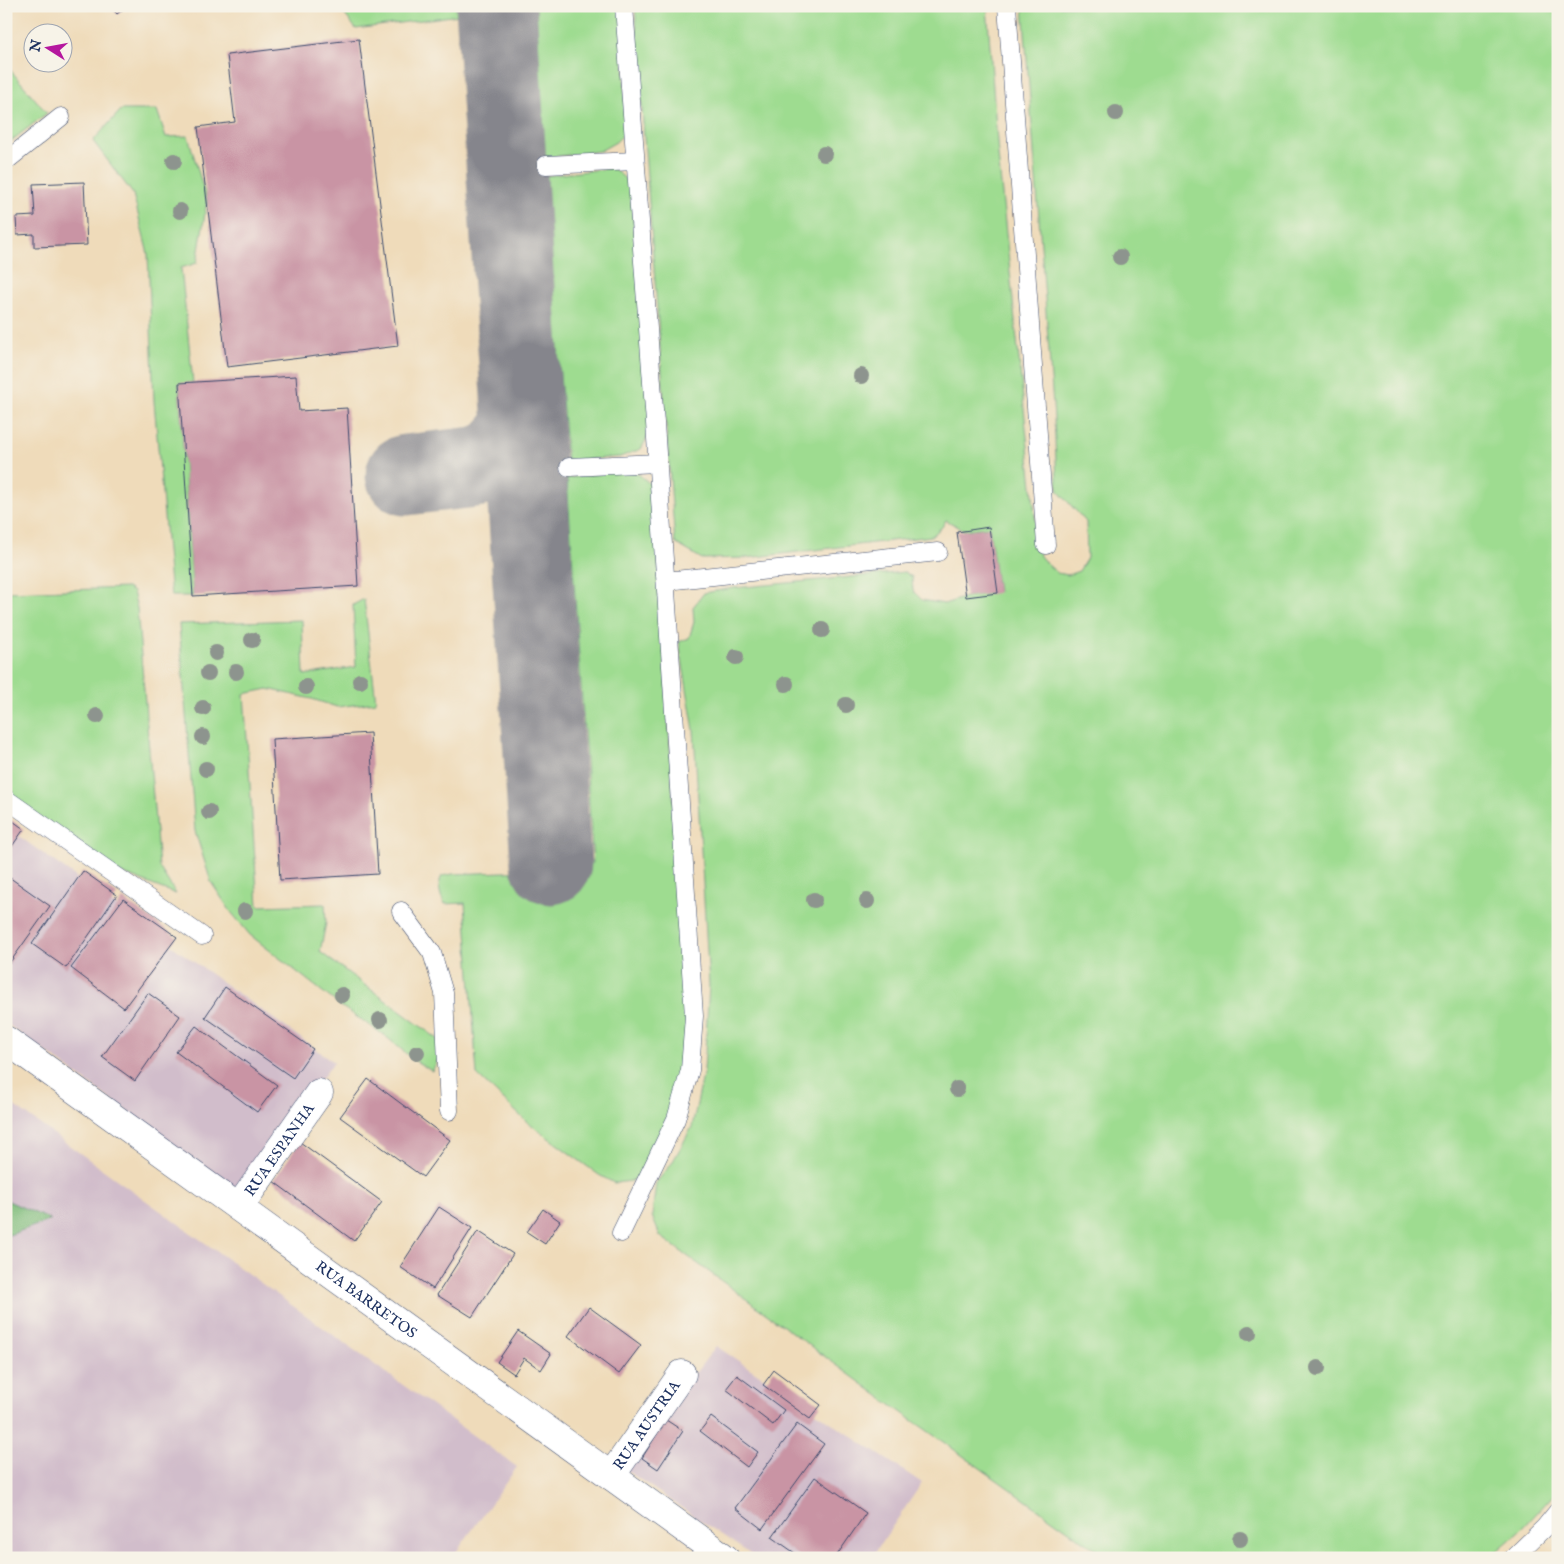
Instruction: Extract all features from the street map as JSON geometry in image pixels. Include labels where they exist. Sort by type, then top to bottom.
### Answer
[{"type":"street","name":"RUA BARRETOS","points":[[6,1040],[725,1558]]},
{"type":"street","name":"RUA ESPANHA","points":[[239,1207],[320,1093]]},
{"type":"street","name":"RUA AUSTRIA","points":[[611,1476],[682,1374]]},
{"type":"lane","points":[[621,1234],[676,1119],[690,1070],[694,1016],[658,463],[624,6]]},
{"type":"lane","points":[[1007,6],[1046,545]]},
{"type":"lane","points":[[6,161],[61,117]]},
{"type":"lane","points":[[546,165],[635,160]]},
{"type":"lane","points":[[569,467],[658,463]]},
{"type":"lane","points":[[666,580],[938,552]]},
{"type":"lane","points":[[6,799],[202,936]]},
{"type":"lane","points":[[401,911],[432,953],[444,993],[449,1111]]},
{"type":"lane","points":[[1513,1558],[1545,1527],[1558,1511]]},
{"type":"shaded area","points":[[6,827],[334,1062],[238,1192],[6,1023]]},
{"type":"shaded area","points":[[6,1100],[517,1467],[452,1558],[6,1558]]},
{"type":"shaded area","points":[[716,1346],[922,1483],[871,1558],[756,1558],[623,1468]]},
{"type":"green space","points":[[465,6],[466,14],[356,29],[339,7]]},
{"type":"green space","points":[[532,6],[624,6],[625,133],[616,142],[600,151],[543,158]]},
{"type":"green space","points":[[635,6],[987,6],[998,155],[1038,545],[1040,556],[1046,563],[1057,573],[1068,575],[1079,571],[1087,558],[1086,522],[1059,492],[1057,481],[1054,418],[1023,6],[1558,6],[1558,1490],[1521,1530],[1489,1558],[1108,1558],[898,1410],[660,1236],[652,1216],[656,1183],[672,1163],[692,1127],[704,1071],[709,985],[694,730],[679,642],[689,638],[694,622],[693,607],[704,593],[734,588],[905,572],[912,577],[913,591],[922,600],[944,604],[966,597],[998,592],[989,527],[964,530],[946,520],[942,527],[932,536],[747,558],[702,559],[675,543]]},
{"type":"green space","points":[[6,65],[47,113],[6,145]]},
{"type":"green space","points":[[121,110],[157,110],[166,137],[188,136],[207,201],[197,263],[181,268],[193,383],[179,384],[193,596],[171,596],[154,401],[148,254],[133,194],[93,141]]},
{"type":"green space","points":[[613,168],[630,183],[655,423],[641,449],[620,457],[567,461],[544,176]]},
{"type":"green space","points":[[625,470],[637,473],[654,487],[690,1070],[652,1168],[632,1181],[614,1183],[599,1175],[527,1122],[477,1075],[465,903],[445,904],[439,887],[442,876],[453,874],[554,870],[593,863],[567,478]]},
{"type":"green space","points":[[127,588],[133,592],[137,608],[159,867],[176,894],[100,865],[6,799],[6,592]]},
{"type":"green space","points":[[364,599],[376,702],[337,707],[268,689],[244,694],[258,906],[325,904],[326,923],[320,952],[446,1045],[432,1071],[414,1060],[384,1035],[342,1007],[250,935],[231,912],[211,882],[195,831],[179,624],[302,620],[304,675],[356,667],[353,605]]},
{"type":"green space","points":[[6,1200],[51,1220],[6,1236]]},
{"type":"building","points":[[110,6],[127,6],[117,14]]},
{"type":"building","points":[[359,39],[398,346],[227,367],[198,127],[235,122],[227,55]]},
{"type":"building","points":[[84,182],[87,245],[34,247],[34,234],[17,235],[16,217],[35,216],[33,184]]},
{"type":"building","points":[[296,376],[299,411],[347,408],[358,586],[193,596],[179,383]]},
{"type":"building","points":[[989,527],[998,593],[966,597],[957,532]]},
{"type":"building","points":[[370,733],[378,874],[280,880],[272,739]]},
{"type":"building","points":[[6,816],[24,829],[6,855]]},
{"type":"building","points":[[83,871],[117,895],[66,968],[32,944]]},
{"type":"building","points":[[6,875],[50,906],[6,968]]},
{"type":"building","points":[[123,899],[177,937],[124,1008],[71,968]]},
{"type":"building","points":[[225,987],[313,1049],[293,1078],[205,1017]]},
{"type":"building","points":[[148,993],[180,1016],[135,1081],[102,1057]]},
{"type":"building","points":[[196,1026],[277,1085],[257,1112],[176,1052]]},
{"type":"building","points":[[368,1079],[450,1140],[423,1177],[340,1117]]},
{"type":"building","points":[[300,1142],[382,1202],[354,1241],[273,1181]]},
{"type":"building","points":[[439,1207],[472,1228],[433,1289],[400,1267]]},
{"type":"building","points":[[543,1209],[560,1221],[545,1244],[527,1232]]},
{"type":"building","points":[[478,1231],[513,1254],[472,1317],[437,1295]]},
{"type":"building","points":[[589,1307],[641,1345],[619,1374],[568,1336]]},
{"type":"building","points":[[518,1331],[551,1354],[541,1370],[524,1358],[514,1374],[497,1362]]},
{"type":"building","points":[[774,1370],[821,1405],[810,1419],[763,1385]]},
{"type":"building","points":[[737,1375],[784,1410],[773,1425],[726,1389]]},
{"type":"building","points":[[711,1417],[758,1452],[747,1467],[700,1431]]},
{"type":"building","points":[[666,1420],[683,1431],[658,1469],[642,1458]]},
{"type":"building","points":[[797,1424],[824,1444],[762,1529],[735,1508]]},
{"type":"building","points":[[815,1477],[866,1513],[835,1558],[802,1558],[772,1537]]},
{"type":"taxiway","points":[[496,6],[551,864]]},
{"type":"taxiway","points":[[406,475],[475,467],[495,462],[523,431]]}]
